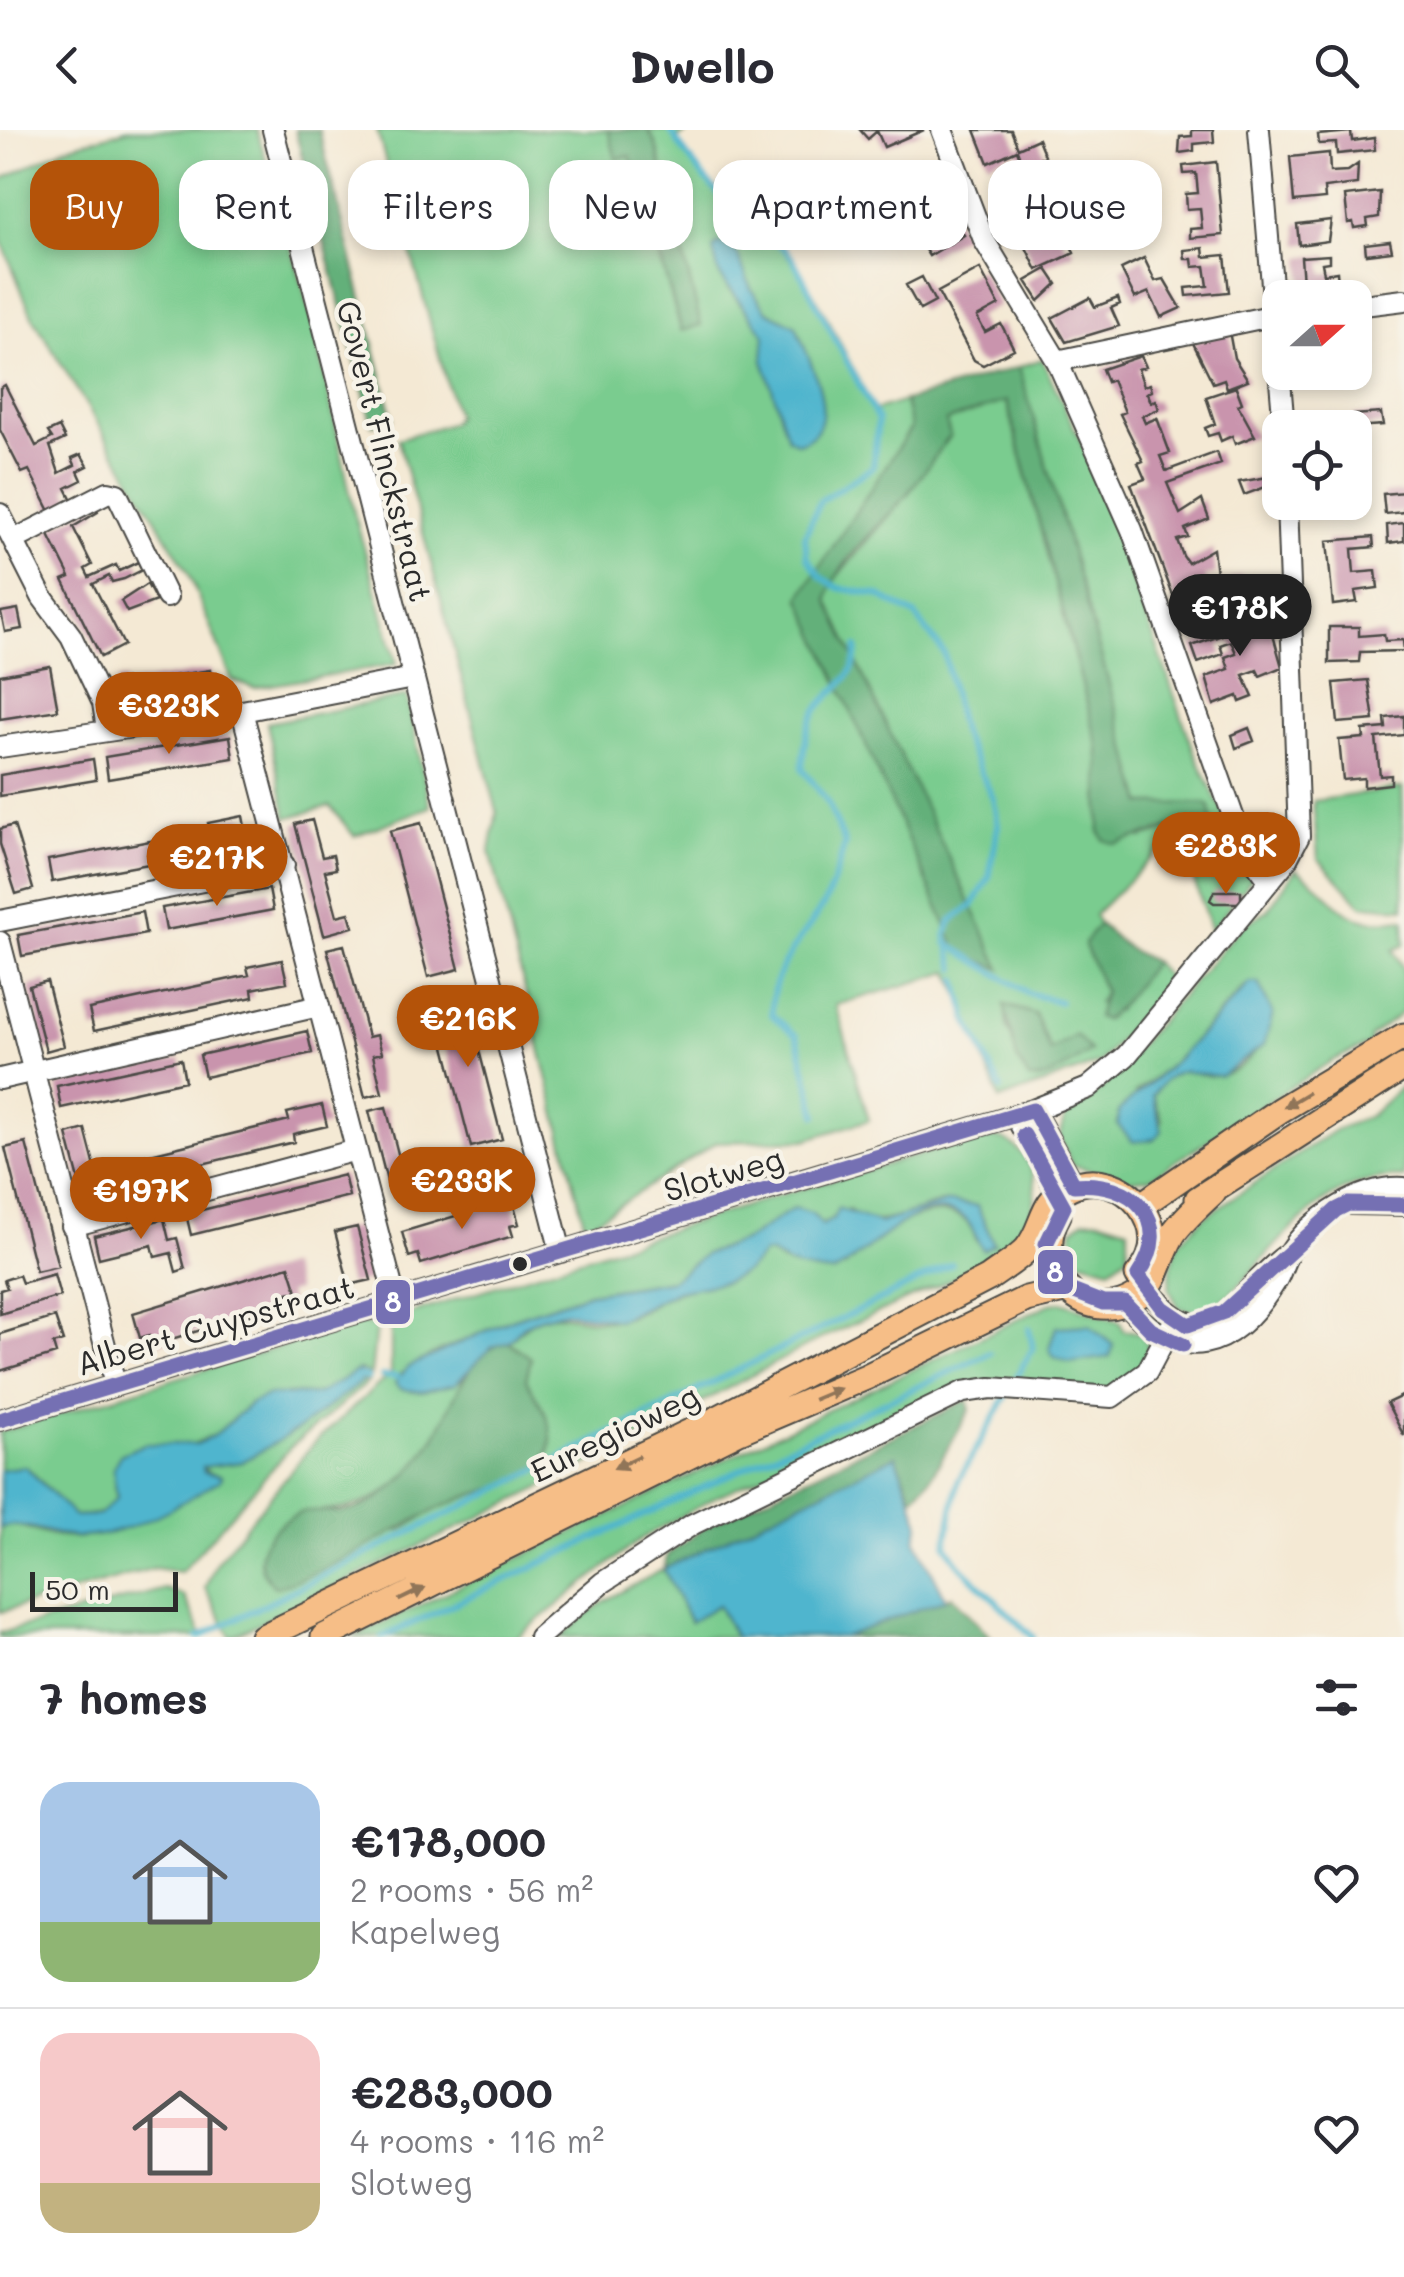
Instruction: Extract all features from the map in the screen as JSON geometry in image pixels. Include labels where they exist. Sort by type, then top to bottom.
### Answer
[{"type":"main road","points":[[1135,1200],[1404,1036]]},
{"type":"main road","points":[[1160,1237],[1213,1192],[1404,1067]]},
{"type":"main road","points":[[1100,1181],[1135,1200],[1160,1237],[1161,1266],[1124,1302],[1087,1302],[1050,1264],[1044,1209],[1065,1195],[1100,1181]]},
{"type":"main road","name":"Euregioweg","points":[[262,1637],[715,1420],[990,1278],[1026,1250],[1050,1264],[1026,1299],[866,1377],[737,1432],[324,1637]]},
{"type":"main road","points":[[1050,1264],[1105,1288],[1142,1281]]},
{"type":"street","name":"Govert Flinckstraat","points":[[273,130],[561,1252]]},
{"type":"street","points":[[942,130],[984,240],[1056,361],[1132,530],[1244,847],[1269,880]]},
{"type":"street","points":[[1259,130],[1274,280]]},
{"type":"street","points":[[1372,304],[1404,300]]},
{"type":"street","points":[[1056,361],[1262,318]]},
{"type":"street","points":[[9,538],[108,492],[118,494],[167,597]]},
{"type":"street","points":[[0,514],[42,598],[71,636],[103,703],[107,729]]},
{"type":"street","name":"Slotweg","points":[[561,1252],[1024,1113],[1078,1093],[1107,1075],[1294,850],[1299,836],[1289,520]]},
{"type":"street","points":[[0,747],[242,712],[413,678]]},
{"type":"street","points":[[242,712],[396,1302]]},
{"type":"street","points":[[0,921],[284,865]]},
{"type":"street","points":[[0,942],[115,1384]]},
{"type":"street","points":[[0,1079],[319,1006]]},
{"type":"street","points":[[1024,1113],[1065,1195]]},
{"type":"street","points":[[72,1226],[356,1150]]},
{"type":"street","points":[[1142,1281],[1175,1319],[1198,1326],[1222,1316],[1320,1220],[1372,1190],[1404,1188]]},
{"type":"street","points":[[1348,1204],[1404,1205]]},
{"type":"street","name":"Albert Cuypstraat","points":[[0,1420],[561,1252]]},
{"type":"street","points":[[1124,1302],[1163,1338],[1194,1345],[1238,1328],[1276,1282],[1288,1254]]},
{"type":"street","points":[[540,1637],[602,1583],[693,1524],[962,1392],[991,1388],[1112,1397],[1147,1372],[1175,1319]]},
{"type":"green space","points":[[127,130],[257,130],[266,160],[179,160],[179,250],[292,250],[314,325],[354,512],[397,664],[254,688],[232,680],[188,572],[32,316],[0,237],[0,180],[30,165],[30,250],[159,250],[159,160],[41,160],[67,147]]},
{"type":"green space","points":[[295,130],[319,130],[327,160],[303,160]]},
{"type":"green space","points":[[377,130],[608,130],[616,158],[630,155],[631,160],[549,160],[549,250],[658,250],[681,330],[700,324],[682,250],[693,250],[693,164],[713,185],[713,250],[782,250],[817,300],[875,410],[905,401],[911,428],[801,597],[972,954],[999,968],[828,601],[828,587],[908,494],[950,435],[945,421],[1006,400],[1099,748],[1100,831],[1142,838],[1184,826],[1143,805],[1019,367],[1042,359],[1095,472],[1194,751],[1217,801],[1264,863],[1211,931],[1185,853],[1174,846],[1160,850],[1094,915],[1099,924],[1084,943],[1104,992],[1098,1003],[1117,1011],[1130,988],[1154,962],[1170,981],[1100,1063],[1000,1100],[950,972],[836,1005],[869,1120],[805,1140],[717,1142],[585,1227],[490,851],[497,811],[398,439],[452,423],[456,416],[410,250],[529,250],[529,160],[385,160]],"holes":[[[737,254],[751,289],[767,311],[796,326],[807,361],[763,360],[766,335],[727,287]],[[1005,1005],[1035,1014],[1051,1051],[1062,1046],[1089,1052],[1037,1080],[1007,1028]]]},
{"type":"green space","points":[[608,130],[648,130],[660,160],[631,160],[630,156],[616,159]]},
{"type":"green space","points":[[648,130],[690,130],[676,140],[690,160],[660,160]]},
{"type":"green space","points":[[328,165],[393,419],[372,425],[326,250]]},
{"type":"green space","points":[[658,250],[682,250],[701,325],[682,331]]},
{"type":"green space","points":[[1019,367],[1143,804],[1204,803],[1210,806],[1212,827],[1171,827],[1116,844],[1104,840],[1100,832],[1099,748],[1007,401],[946,421],[950,435],[908,493],[848,559],[828,601],[1001,969],[958,952],[800,597],[911,428],[905,401]]},
{"type":"green space","points":[[407,696],[430,807],[354,836],[330,806],[287,818],[267,723]]},
{"type":"green space","points":[[1402,788],[1404,908],[1362,905],[1318,858],[1313,801]]},
{"type":"green space","points":[[1296,869],[1353,916],[1382,921],[1404,919],[1404,945],[1393,950],[1404,970],[1404,1011],[1370,1037],[1370,1044],[1333,1060],[1150,1178],[1125,1180],[1072,1165],[1060,1138],[1065,1117],[1102,1088],[1241,927],[1268,910]],"holes":[[[1258,983],[1273,1014],[1260,1044],[1237,1068],[1211,1076],[1183,1069],[1164,1080],[1153,1095],[1162,1120],[1156,1138],[1150,1139],[1135,1093],[1171,1065],[1243,988]]]},
{"type":"green space","points":[[1099,924],[1129,949],[1154,962],[1104,1020],[1097,1017],[1104,991],[1084,943]]},
{"type":"green space","points":[[1004,1005],[1035,1014],[1050,1051],[1076,1035],[1090,1051],[1053,1074],[1029,1079],[1017,1059]]},
{"type":"green space","points":[[1403,1085],[1404,1178],[1372,1180],[1343,1190],[1294,1226],[1206,1315],[1179,1308],[1169,1289],[1171,1267],[1179,1242],[1204,1217],[1335,1130],[1370,1116]]},
{"type":"green space","points":[[1001,1138],[1017,1149],[1034,1176],[1033,1209],[1007,1254],[820,1339],[555,1481],[231,1637],[205,1588],[216,1563],[312,1445],[391,1373],[391,1320],[773,1197],[971,1140]],"holes":[[[949,1202],[980,1213],[994,1244],[976,1241],[970,1226],[961,1218],[936,1213],[907,1220],[881,1233],[845,1267],[783,1263],[770,1253],[762,1254],[741,1271],[672,1294],[623,1319],[560,1315],[536,1319],[509,1342],[531,1358],[526,1379],[549,1425],[550,1449],[535,1472],[437,1508],[401,1531],[304,1511],[344,1508],[393,1487],[420,1459],[470,1374],[454,1384],[397,1376],[429,1356],[514,1318],[589,1293],[672,1280],[705,1254],[746,1240],[794,1208],[821,1225],[848,1209],[871,1221],[897,1218]]]},
{"type":"green space","points":[[1098,1219],[1128,1228],[1128,1255],[1110,1268],[1070,1257],[1073,1229],[1084,1220]]},
{"type":"green space","points":[[1062,1302],[1119,1321],[1124,1331],[1143,1337],[1149,1348],[1137,1373],[1107,1391],[941,1396],[715,1497],[641,1539],[517,1637],[353,1637],[1050,1304]]},
{"type":"green space","points":[[361,1322],[376,1327],[371,1375],[359,1370],[319,1394],[288,1394],[251,1403],[215,1435],[193,1444],[169,1446],[114,1486],[117,1498],[104,1511],[74,1516],[26,1466],[0,1470],[0,1432]]},
{"type":"green space","points":[[509,1342],[531,1358],[526,1379],[550,1428],[549,1450],[539,1469],[513,1483],[424,1515],[327,1567],[275,1587],[261,1566],[269,1535],[300,1513],[353,1510],[387,1492],[433,1441],[471,1368],[494,1347]]},
{"type":"green space","points":[[362,1381],[368,1382],[292,1446],[181,1572],[154,1568],[0,1612],[0,1528],[20,1527],[77,1537],[119,1530],[139,1522],[214,1476],[201,1467],[242,1462],[300,1428]]},
{"type":"green space","points":[[968,1400],[970,1410],[930,1479],[913,1498],[896,1456],[664,1569],[667,1555],[703,1528]]},
{"type":"green space","points":[[664,1569],[689,1621],[718,1605],[735,1637],[560,1637],[601,1603]]},
{"type":"green space","points":[[165,1589],[184,1596],[203,1637],[0,1637],[0,1633]]},
{"type":"green space","points":[[952,1596],[991,1637],[842,1637]]},
{"type":"water","points":[[713,250],[737,253],[751,289],[767,311],[796,326],[823,408],[813,435],[798,443],[788,438],[763,360],[765,335],[719,274]]},
{"type":"water","points":[[1250,983],[1258,983],[1273,1014],[1264,1045],[1221,1076],[1183,1072],[1169,1077],[1153,1095],[1162,1131],[1155,1139],[1133,1142],[1118,1125],[1119,1110],[1171,1065]]},
{"type":"water","points":[[949,1202],[977,1206],[994,1244],[983,1250],[963,1217],[946,1211],[929,1212],[894,1228],[833,1273],[800,1268],[770,1253],[763,1254],[747,1271],[725,1282],[677,1291],[619,1320],[563,1312],[540,1318],[523,1326],[509,1342],[492,1347],[455,1384],[422,1392],[401,1389],[395,1383],[408,1367],[514,1318],[590,1293],[672,1280],[705,1254],[746,1240],[794,1208],[812,1213],[822,1225],[833,1219],[838,1208],[879,1223]]},
{"type":"water","points":[[1089,1325],[1113,1345],[1110,1357],[1070,1363],[1054,1357],[1049,1348],[1056,1327]]},
{"type":"water","points":[[359,1370],[362,1381],[300,1428],[242,1462],[202,1467],[203,1472],[221,1476],[220,1480],[134,1526],[76,1537],[28,1527],[0,1528],[0,1470],[25,1466],[74,1516],[99,1515],[117,1498],[113,1468],[120,1455],[144,1444],[197,1444],[215,1435],[251,1403],[269,1395],[318,1394]]},
{"type":"water","points":[[896,1456],[920,1523],[916,1540],[946,1599],[843,1637],[735,1637],[718,1605],[690,1622],[664,1569]]},
{"type":"building","points":[[860,130],[924,130],[884,147],[877,131],[868,139]]},
{"type":"building","points":[[975,130],[1011,130],[1018,148],[1038,139],[1045,156],[1021,160],[1017,150],[988,163]]},
{"type":"building","points":[[1192,130],[1213,130],[1214,142],[1194,144],[1194,151],[1179,153],[1180,137],[1192,136]]},
{"type":"building","points":[[1351,132],[1352,141],[1374,138],[1375,150],[1337,154],[1336,143],[1319,144],[1318,135]]},
{"type":"building","points":[[1329,153],[1330,172],[1348,171],[1358,164],[1357,184],[1324,188],[1325,199],[1294,202],[1290,157]]},
{"type":"building","points":[[1216,162],[1223,235],[1190,238],[1190,229],[1202,228],[1200,208],[1187,209],[1186,194],[1198,193],[1196,173],[1184,174],[1183,166]]},
{"type":"building","points":[[1380,192],[1379,217],[1367,219],[1368,226],[1354,228],[1353,222],[1348,223],[1345,196]]},
{"type":"building","points":[[1331,220],[1328,241],[1299,245],[1297,224]]},
{"type":"building","points":[[1390,241],[1392,251],[1366,254],[1365,244]]},
{"type":"building","points":[[1203,248],[1204,257],[1225,255],[1229,292],[1187,296],[1186,288],[1208,286],[1205,266],[1193,267],[1192,259],[1185,259],[1184,250]]},
{"type":"building","points":[[1027,250],[1073,250],[1074,253],[1037,270]]},
{"type":"building","points":[[1329,255],[1329,262],[1322,263],[1324,274],[1337,272],[1338,280],[1303,280],[1301,257]]},
{"type":"building","points":[[1144,258],[1155,281],[1164,279],[1181,308],[1161,317],[1149,292],[1135,298],[1121,269]]},
{"type":"building","points":[[980,269],[999,305],[977,317],[985,332],[1001,324],[1014,349],[983,365],[974,360],[938,292]]},
{"type":"building","points":[[1047,269],[1057,284],[1039,301],[1026,281]]},
{"type":"building","points":[[922,277],[935,302],[920,310],[906,285]]},
{"type":"building","points":[[1090,298],[1095,307],[1118,298],[1120,304],[1111,308],[1119,326],[1066,342],[1052,318]]},
{"type":"building","points":[[1229,331],[1234,358],[1248,380],[1227,388],[1224,379],[1213,383],[1193,343]]},
{"type":"building","points":[[1141,356],[1146,367],[1138,369],[1144,386],[1150,384],[1152,391],[1147,393],[1151,402],[1156,400],[1159,409],[1142,416],[1145,423],[1157,418],[1170,453],[1160,456],[1166,471],[1217,452],[1221,464],[1167,483],[1180,514],[1202,500],[1209,519],[1185,529],[1188,537],[1177,540],[1183,556],[1188,563],[1213,549],[1216,573],[1205,577],[1208,583],[1200,586],[1207,603],[1234,592],[1230,579],[1241,575],[1250,598],[1208,613],[1211,620],[1186,630],[1131,484],[1145,479],[1138,463],[1143,461],[1120,414],[1125,412],[1112,380],[1107,382],[1102,369]]},
{"type":"building","points":[[5,385],[36,446],[52,438],[48,432],[59,427],[65,439],[50,446],[59,473],[75,465],[72,458],[81,454],[88,466],[78,471],[82,480],[66,488],[74,504],[52,515],[29,470],[22,473],[0,430],[0,388]]},
{"type":"building","points":[[1236,387],[1242,403],[1238,405],[1255,436],[1235,444],[1232,436],[1221,441],[1218,433],[1208,436],[1205,428],[1215,424],[1206,397]]},
{"type":"building","points":[[1381,413],[1383,425],[1372,426],[1372,414]]},
{"type":"building","points":[[1262,478],[1262,488],[1244,495],[1239,482]]},
{"type":"building","points":[[1404,492],[1404,512],[1385,514],[1383,494]]},
{"type":"building","points":[[96,506],[98,512],[73,527],[92,565],[85,569],[89,577],[116,565],[119,571],[138,562],[142,570],[124,579],[112,582],[109,576],[93,584],[124,645],[101,657],[63,580],[70,577],[47,531]]},
{"type":"building","points":[[1404,523],[1404,541],[1388,543],[1387,525]]},
{"type":"building","points":[[1373,537],[1374,547],[1352,549],[1354,573],[1376,571],[1378,588],[1355,591],[1357,602],[1333,605],[1327,541]]},
{"type":"building","points":[[147,584],[156,601],[127,612],[121,601]]},
{"type":"building","points":[[18,609],[22,629],[5,632],[1,612]]},
{"type":"building","points":[[1249,615],[1252,624],[1268,617],[1282,667],[1260,676],[1257,670],[1243,675],[1253,697],[1240,702],[1238,696],[1214,705],[1206,677],[1229,669],[1225,657],[1236,653],[1231,641],[1220,645],[1223,654],[1198,663],[1192,646],[1244,627],[1240,618]]},
{"type":"building","points":[[1329,627],[1359,627],[1359,636],[1384,634],[1385,641],[1403,640],[1404,651],[1360,652],[1359,662],[1329,663]]},
{"type":"building","points":[[50,666],[58,710],[0,719],[0,675]]},
{"type":"building","points":[[210,670],[214,694],[125,708],[127,691],[119,693],[117,680],[125,679],[126,684]]},
{"type":"building","points":[[1368,680],[1374,720],[1338,723],[1334,683]]},
{"type":"building","points":[[1404,716],[1404,735],[1376,738],[1380,776],[1391,775],[1391,784],[1364,787],[1364,778],[1343,780],[1339,740],[1364,738],[1363,730],[1386,728],[1385,718]]},
{"type":"building","points":[[1249,728],[1254,741],[1236,748],[1232,735]]},
{"type":"building","points":[[230,736],[233,758],[108,779],[105,757]]},
{"type":"building","points":[[93,759],[96,780],[0,796],[0,775]]},
{"type":"building","points":[[243,816],[247,838],[212,845],[213,852],[52,882],[48,860],[209,830],[208,823]]},
{"type":"building","points":[[312,820],[322,857],[333,855],[336,869],[325,871],[337,916],[349,913],[353,927],[324,935],[295,824]]},
{"type":"building","points":[[421,823],[459,969],[428,977],[390,831]]},
{"type":"building","points":[[14,825],[33,889],[16,894],[0,844],[0,829]]},
{"type":"building","points":[[269,889],[273,910],[166,930],[162,908]]},
{"type":"building","points":[[1214,891],[1241,891],[1241,903],[1214,903],[1210,900]]},
{"type":"building","points":[[142,912],[146,934],[22,956],[18,935]]},
{"type":"building","points":[[344,945],[368,1037],[377,1035],[382,1053],[373,1055],[382,1093],[365,1097],[327,949]]},
{"type":"building","points":[[282,960],[287,982],[252,989],[253,997],[94,1031],[89,1009],[249,975],[247,967]]},
{"type":"building","points":[[47,981],[64,1046],[46,1051],[29,986]]},
{"type":"building","points":[[464,992],[502,1139],[471,1147],[433,1000]]},
{"type":"building","points":[[307,1031],[312,1053],[205,1077],[200,1055]]},
{"type":"building","points":[[181,1059],[185,1081],[61,1108],[57,1086]]},
{"type":"building","points":[[322,1105],[327,1126],[293,1134],[294,1142],[135,1180],[130,1159],[289,1120],[287,1113]]},
{"type":"building","points":[[386,1107],[405,1181],[388,1185],[369,1111]]},
{"type":"building","points":[[85,1129],[102,1194],[84,1199],[67,1134]]},
{"type":"building","points":[[26,1143],[58,1266],[36,1271],[5,1148]]},
{"type":"building","points":[[344,1175],[349,1196],[191,1235],[186,1214]]},
{"type":"building","points":[[512,1199],[519,1224],[510,1226],[513,1236],[421,1264],[418,1254],[409,1257],[402,1232]]},
{"type":"building","points":[[164,1219],[169,1240],[177,1238],[185,1269],[176,1272],[171,1253],[155,1257],[152,1245],[99,1258],[94,1236]]},
{"type":"building","points":[[357,1227],[371,1280],[349,1285],[335,1232]]},
{"type":"building","points":[[289,1266],[297,1291],[288,1293],[290,1303],[152,1345],[149,1335],[140,1338],[133,1313]]},
{"type":"building","points":[[54,1274],[60,1296],[0,1314],[0,1290],[7,1288],[4,1280],[19,1275],[22,1283]]},
{"type":"building","points":[[55,1317],[63,1341],[53,1344],[56,1354],[0,1371],[0,1334]]},
{"type":"building","points":[[1404,1395],[1404,1436],[1387,1403]]},
{"type":"waterway","points":[[670,130],[721,196],[793,259],[878,420],[873,467],[820,501],[805,536],[807,557],[821,577],[839,588],[878,595],[915,615],[944,653],[961,732],[993,798],[998,826],[989,878],[973,905],[951,921],[946,936],[956,969]]},
{"type":"waterway","points":[[817,1115],[797,1036],[772,1015],[772,999],[780,972],[828,895],[845,844],[827,801],[802,768],[812,719],[848,676],[857,647]]},
{"type":"waterway","points":[[947,943],[1028,993],[1060,1002]]},
{"type":"waterway","points":[[957,979],[967,1019],[1001,1089]]},
{"type":"waterway","points":[[199,1637],[952,1264]]},
{"type":"waterway","points":[[1017,1375],[1033,1349],[1029,1328]]},
{"type":"waterway","points":[[383,1637],[990,1353]]},
{"type":"waterway","points":[[361,1376],[368,1378]]},
{"type":"waterway","points":[[382,1376],[397,1377]]},
{"type":"waterway","points":[[1005,1398],[958,1481],[946,1545],[961,1567],[1033,1637]]},
{"type":"transit line","name":"8","points":[[0,1420],[1033,1110],[1074,1185],[1114,1189],[1142,1208],[1150,1221],[1152,1237],[1149,1255],[1138,1275],[1163,1308],[1188,1325],[1224,1312],[1336,1210],[1348,1204],[1404,1205]]},
{"type":"transit line","name":"8","points":[[1024,1135],[1064,1207],[1046,1244],[1048,1261],[1067,1289],[1103,1303],[1125,1303],[1151,1330],[1183,1345]]}]
